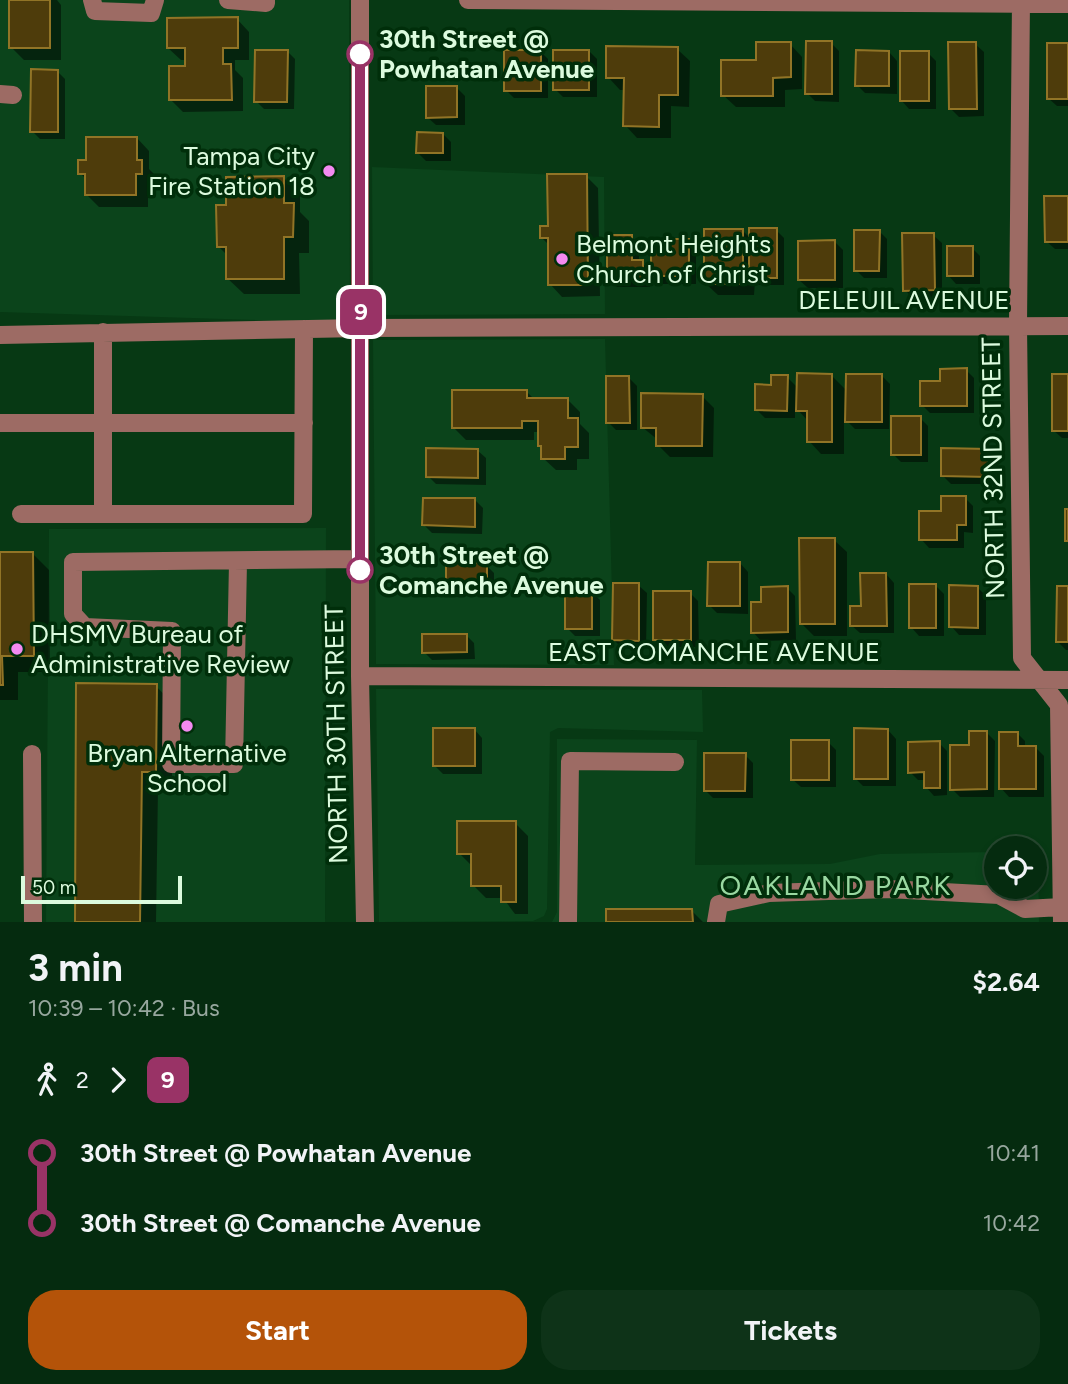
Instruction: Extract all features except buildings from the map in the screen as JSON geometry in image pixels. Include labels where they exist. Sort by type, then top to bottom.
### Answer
[{"type":"street","points":[[92,0],[95,11],[151,13],[155,0]]},
{"type":"street","points":[[228,0],[266,3],[266,0]]},
{"type":"street","name":"NORTH 30TH STREET","points":[[360,0],[360,676],[365,922]]},
{"type":"street","points":[[468,0],[1068,4]]},
{"type":"street","name":"NORTH 32ND STREET","points":[[1021,2],[1018,326],[1021,658],[1059,705],[1062,914]]},
{"type":"street","name":"DELEUIL AVENUE","points":[[0,335],[362,328],[1068,326]]},
{"type":"street","points":[[21,514],[303,514],[304,329]]},
{"type":"street","points":[[103,332],[103,514]]},
{"type":"street","points":[[0,423],[304,423]]},
{"type":"street","points":[[238,562],[234,764],[171,764],[172,631],[85,627],[73,614],[73,562],[360,559]]},
{"type":"street","name":"EAST COMANCHE AVENUE","points":[[360,676],[1068,680]]},
{"type":"street","points":[[32,754],[33,922]]},
{"type":"street","points":[[568,922],[570,761],[675,762]]},
{"type":"street","points":[[716,922],[719,904],[769,893],[888,889],[999,895],[1025,916],[1062,914]]},
{"type":"shaded area","points":[[0,0],[349,0],[350,323],[0,312]]},
{"type":"shaded area","points":[[372,167],[604,177],[605,314],[373,315]]},
{"type":"shaded area","points":[[605,339],[614,665],[376,664],[373,340]]},
{"type":"shaded area","name":"Bryan Alternative School","points":[[326,528],[325,922],[46,922],[49,529]]},
{"type":"shaded area","points":[[376,689],[702,690],[703,732],[558,728],[550,732],[547,909],[544,916],[533,921],[379,922]]},
{"type":"shaded area","points":[[557,739],[697,740],[695,865],[830,864],[880,854],[984,852],[984,899],[1039,899],[1039,922],[552,922],[557,912]]},
{"type":"bus line","name":"9","points":[[360,54],[360,570]]},
{"type":"place","name":"30th Street @ Powhatan Avenue","points":[[360,54]]},
{"type":"place","name":"Tampa City Fire Station 18","points":[[329,171]]},
{"type":"place","name":"Belmont Heights Church of Christ","points":[[562,259]]},
{"type":"place","name":"30th Street @ Comanche Avenue","points":[[360,570]]},
{"type":"place","name":"DHSMV Bureau of Administrative Review","points":[[17,649]]},
{"type":"place","name":"Bryan Alternative School","points":[[187,726]]},
{"type":"district","name":"OAKLAND PARK","points":[[836,885]]}]
